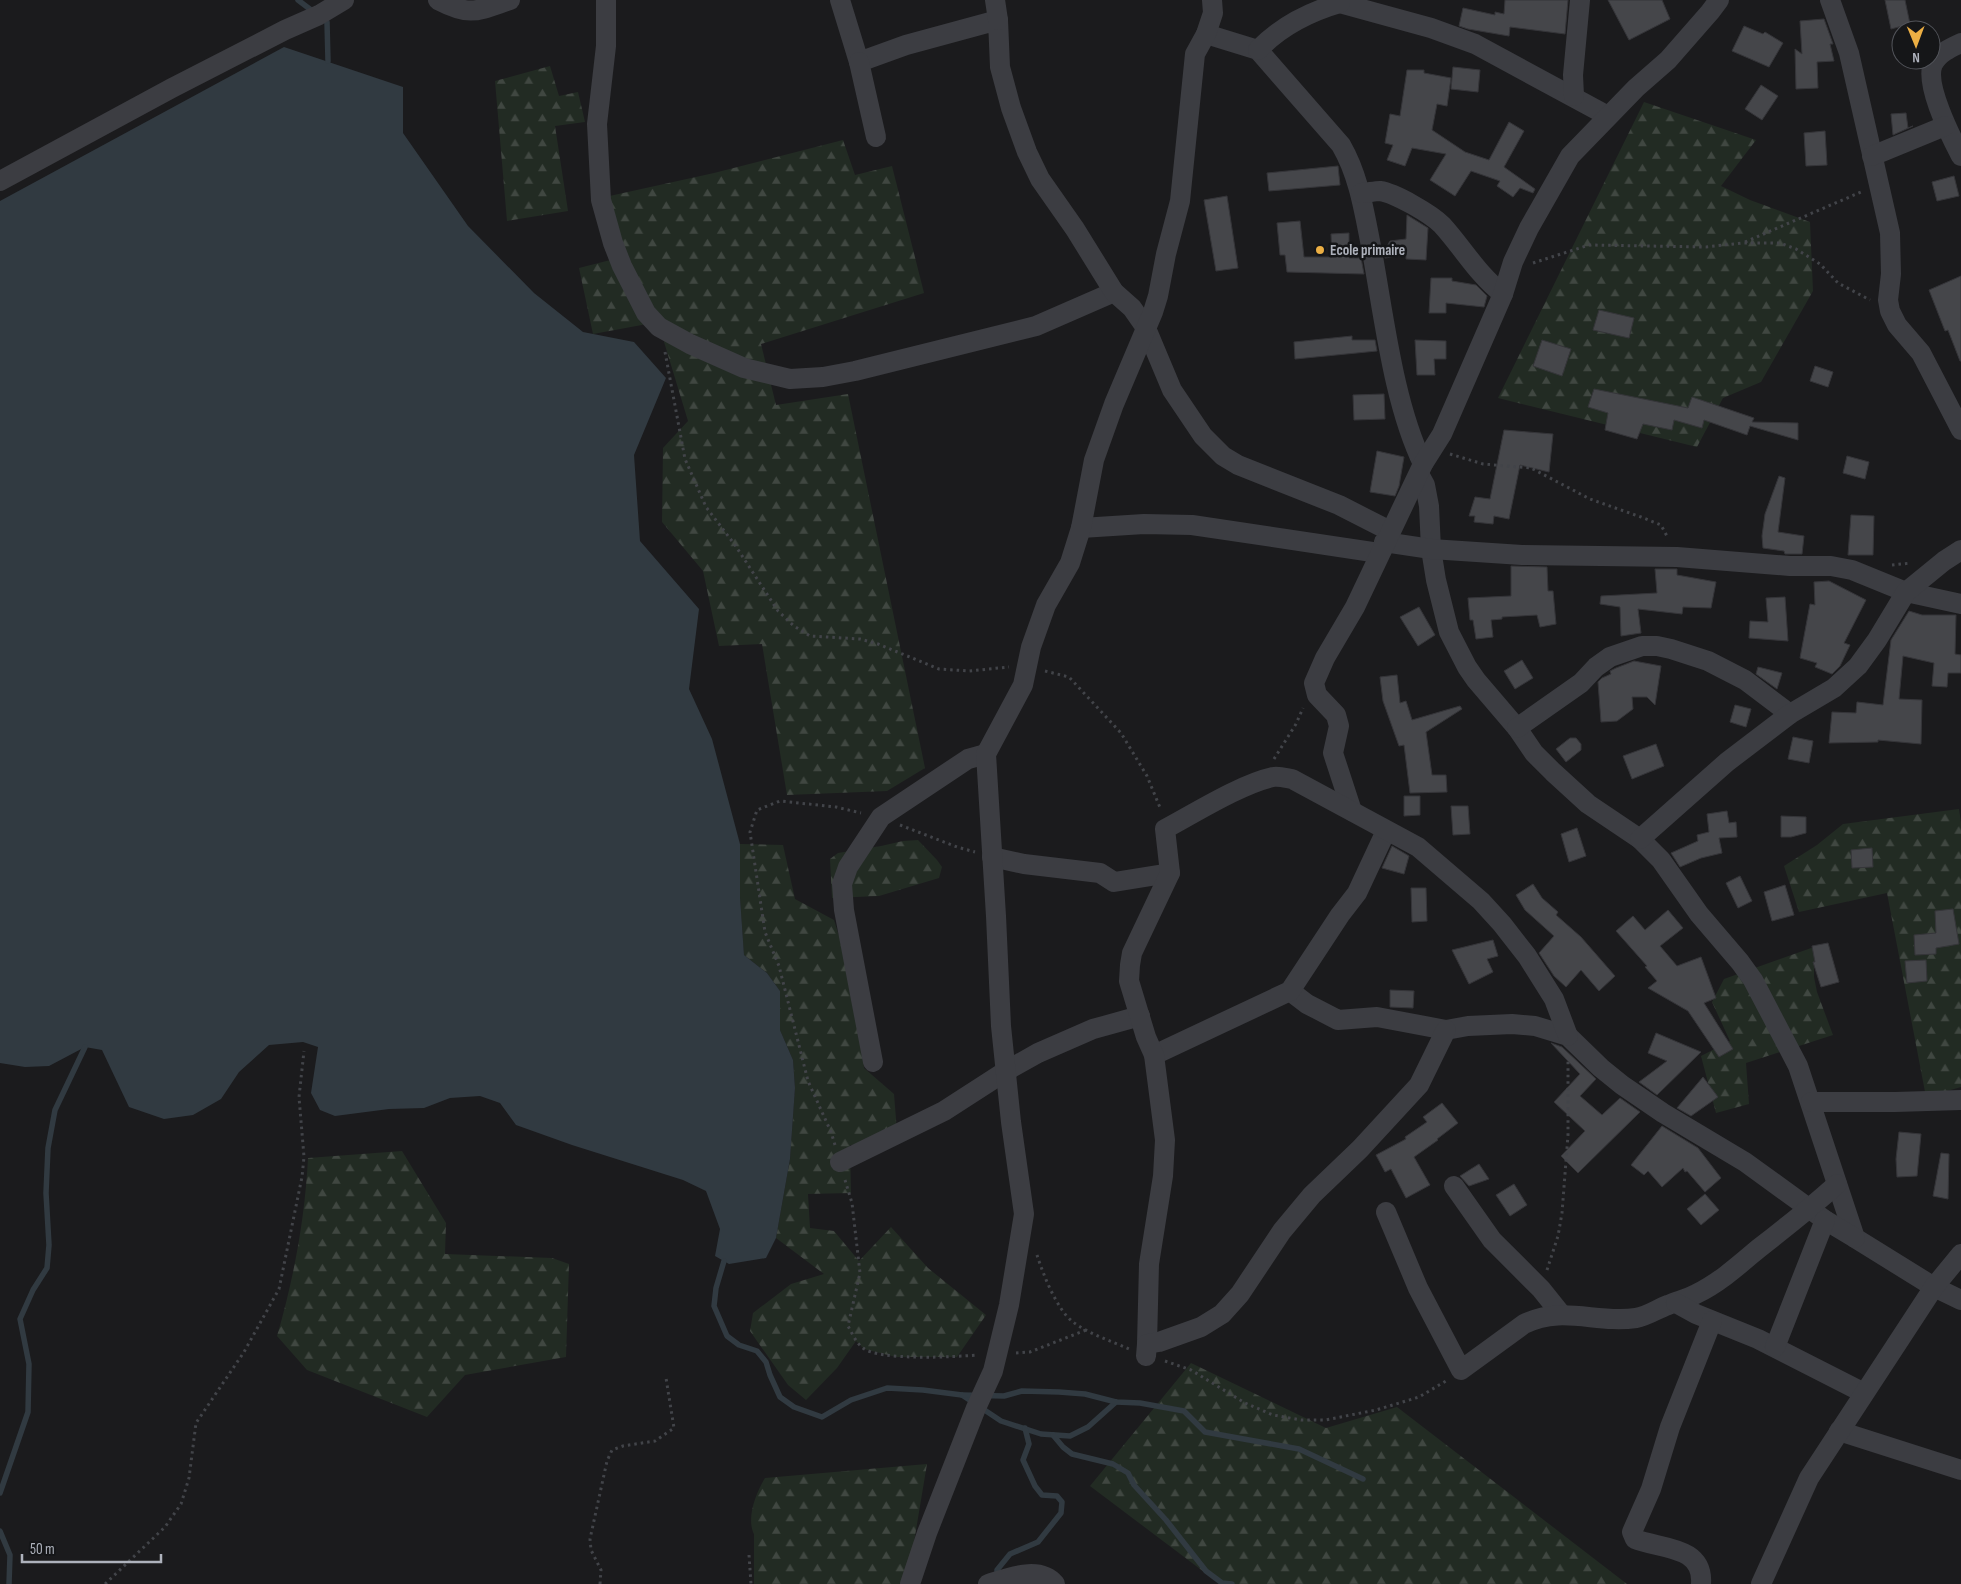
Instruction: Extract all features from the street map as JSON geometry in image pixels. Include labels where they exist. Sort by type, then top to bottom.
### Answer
[{"type":"street","points":[[0,181],[181,84],[344,0]]},
{"type":"street","points":[[438,0],[458,10],[473,12],[502,1]]},
{"type":"street","points":[[606,0],[606,46],[597,124],[601,200],[613,243],[622,266],[646,313],[659,327],[690,344],[744,368],[790,379],[823,377],[1036,326],[1114,292]]},
{"type":"street","points":[[840,0],[859,62],[876,137]]},
{"type":"street","points":[[910,1584],[927,1533],[976,1408],[993,1372],[1009,1305],[1024,1214],[1001,1026],[986,754],[1023,685],[1031,647],[1046,605],[1070,563],[1081,528],[1094,460],[1114,404],[1158,296],[1166,254],[1180,201],[1195,54],[1206,34],[1213,13],[1212,0]]},
{"type":"street","points":[[1574,96],[1573,75],[1580,0]]},
{"type":"street","points":[[1352,811],[1333,753],[1338,726],[1336,715],[1317,695],[1314,683],[1325,658],[1355,607],[1384,542],[1425,462],[1442,434],[1503,294],[1513,262],[1529,228],[1570,156],[1636,88],[1668,60],[1719,0]]},
{"type":"street","points":[[1830,0],[1849,54],[1890,233],[1888,300],[1890,311],[1897,325],[1921,354],[1961,430]]},
{"type":"street","points":[[1258,50],[1273,34],[1292,23],[1340,2],[1431,28],[1475,44],[1608,116]]},
{"type":"street","points":[[859,62],[996,10],[1000,67],[1011,108],[1027,152],[1040,179],[1075,229],[1114,292],[1132,308],[1146,328],[1172,390],[1203,436],[1223,456],[1248,470],[1339,504],[1384,542]]},
{"type":"street","points":[[1206,34],[1258,50],[1341,145],[1348,157],[1361,193],[1396,377],[1414,444],[1425,462],[1425,486],[1429,506],[1431,549],[1436,580],[1449,632],[1476,680],[1517,728],[1534,753],[1588,804],[1640,839],[1661,860],[1699,914],[1753,980],[1798,1066],[1855,1238]]},
{"type":"street","points":[[1961,43],[1943,52],[1934,63],[1930,74],[1945,126],[1961,156]]},
{"type":"street","points":[[1872,156],[1945,126]]},
{"type":"street","points":[[1361,193],[1381,192],[1399,198],[1432,217],[1441,224],[1482,276],[1503,294]]},
{"type":"street","points":[[1081,528],[1144,524],[1192,525],[1384,542],[1431,549],[1522,555],[1677,557],[1790,566],[1831,566],[1852,570],[1906,592],[1961,604]]},
{"type":"street","points":[[1640,839],[1727,762],[1790,714],[1834,688],[1858,666],[1877,640],[1906,592],[1953,556]]},
{"type":"street","points":[[1517,728],[1581,683],[1610,657],[1642,646],[1664,648],[1708,661],[1744,680],[1790,714]]},
{"type":"street","points":[[873,1062],[844,910],[842,884],[848,867],[882,818],[968,759],[986,754]]},
{"type":"street","points":[[1146,1350],[1149,1264],[1163,1176],[1165,1140],[1154,1055],[1129,981],[1132,953],[1170,874],[1165,829],[1207,806],[1258,782],[1275,777],[1292,780],[1418,847],[1481,901],[1527,956],[1554,999],[1568,1036],[1601,1068],[1622,1085],[1663,1113],[1745,1162],[1817,1214],[1934,1287],[1961,1300]]},
{"type":"street","points":[[1154,1055],[1290,991],[1340,915],[1357,893],[1386,831]]},
{"type":"street","points":[[992,857],[1024,864],[1100,873],[1114,882],[1170,874]]},
{"type":"street","points":[[1290,991],[1325,1015],[1338,1020],[1377,1017],[1446,1030],[1468,1026],[1512,1024],[1535,1026],[1568,1036]]},
{"type":"street","points":[[840,1162],[944,1110],[1006,1071],[1068,1038],[1140,1016]]},
{"type":"street","points":[[1146,1350],[1159,1342],[1201,1328],[1222,1314],[1240,1294],[1282,1231],[1312,1195],[1360,1149],[1419,1085],[1446,1030]]},
{"type":"street","points":[[1811,1102],[1961,1100]]},
{"type":"street","points":[[1775,1347],[1817,1214],[1837,1184]]},
{"type":"street","points":[[1454,1186],[1492,1240],[1541,1290],[1561,1314]]},
{"type":"street","points":[[1386,1212],[1418,1288],[1461,1370],[1524,1324],[1542,1317],[1561,1314],[1615,1319],[1636,1318],[1651,1314],[1709,1287],[1817,1214]]},
{"type":"street","points":[[1761,1584],[1808,1478],[1934,1287],[1961,1254]]},
{"type":"street","points":[[1676,1302],[1712,1321],[1775,1347],[1864,1393]]},
{"type":"street","points":[[1701,1584],[1701,1576],[1697,1566],[1690,1557],[1678,1550],[1644,1542],[1635,1538],[1632,1532],[1651,1489],[1670,1427],[1712,1321]]},
{"type":"street","points":[[1839,1431],[1961,1470]]},
{"type":"street","points":[[988,1584],[1015,1576],[1042,1574],[1055,1584]]},
{"type":"path","points":[[1742,243],[1878,184]]},
{"type":"path","points":[[1513,262],[1528,265],[1589,244],[1706,247],[1742,243],[1780,243],[1796,249],[1820,264],[1838,283],[1890,311]]},
{"type":"path","points":[[659,327],[685,459],[702,499],[706,507],[736,545],[783,616],[810,636],[860,639],[878,644],[939,669],[969,671],[1027,666],[1068,677],[1121,732],[1147,776],[1163,816],[1165,829]]},
{"type":"path","points":[[1425,462],[1531,468],[1590,499],[1661,525],[1677,557]]},
{"type":"path","points":[[1890,565],[1953,556]]},
{"type":"path","points":[[1258,782],[1296,724],[1314,683]]},
{"type":"path","points":[[1541,1290],[1558,1236],[1562,1213],[1568,1135],[1568,1036]]},
{"type":"path","points":[[105,1584],[165,1526],[181,1504],[188,1478],[196,1423],[244,1352],[279,1289],[302,1177],[304,1157],[299,1097],[304,1051]]},
{"type":"path","points":[[1035,1250],[1041,1268],[1067,1316],[1086,1330],[1146,1350],[1191,1370],[1246,1404],[1273,1415],[1301,1420],[1325,1420],[1350,1416],[1419,1397],[1461,1370]]},
{"type":"path","points":[[600,1584],[601,1570],[592,1550],[590,1539],[608,1461],[612,1450],[623,1446],[655,1441],[674,1428],[666,1378]]},
{"type":"path","points":[[750,1555],[751,1584]]},
{"type":"green space","points":[[550,66],[559,96],[578,92],[585,122],[555,126],[568,211],[507,221],[495,81]]},
{"type":"green space","points":[[1644,102],[1756,140],[1721,186],[1750,200],[1810,222],[1813,291],[1761,382],[1723,398],[1697,447],[1498,398]]},
{"type":"green space","points":[[843,140],[855,175],[892,166],[924,293],[761,344],[776,405],[848,394],[925,768],[887,791],[787,795],[762,644],[719,646],[703,571],[662,522],[663,448],[688,421],[658,322],[593,334],[579,268],[626,256],[605,197],[714,173]]},
{"type":"green space","points":[[1959,809],[1961,823],[1961,1087],[1926,1097],[1887,893],[1799,912],[1784,866],[1817,845],[1843,824]]},
{"type":"green space","points":[[918,840],[942,867],[939,878],[879,896],[832,898],[830,859],[838,853]]},
{"type":"green space","points":[[740,844],[783,845],[795,899],[834,920],[859,999],[864,1068],[894,1094],[898,1144],[850,1145],[851,1193],[808,1194],[810,1228],[834,1231],[859,1261],[891,1227],[928,1268],[986,1315],[957,1357],[896,1357],[864,1349],[856,1341],[837,1368],[806,1400],[788,1385],[750,1331],[753,1313],[791,1284],[824,1274],[776,1238],[790,1159],[795,1088],[793,1060],[780,1030],[780,991],[767,973],[744,955],[740,897]]},
{"type":"green space","points":[[1814,947],[1814,977],[1817,992],[1833,1035],[1746,1063],[1749,1104],[1716,1113],[1701,1056],[1730,1041],[1712,1002],[1724,979]]},
{"type":"green space","points":[[402,1151],[446,1223],[445,1254],[552,1258],[569,1264],[566,1357],[465,1375],[427,1417],[307,1370],[277,1336],[298,1248],[308,1158]]},
{"type":"green space","points":[[1191,1363],[1326,1428],[1397,1407],[1627,1584],[1220,1584],[1090,1486]]},
{"type":"green space","points":[[927,1464],[907,1584],[754,1584],[754,1534],[751,1521],[755,1498],[765,1478]]},
{"type":"shaded area","points":[[284,47],[403,87],[403,133],[468,226],[534,293],[583,332],[634,342],[666,378],[634,455],[640,541],[699,609],[689,689],[712,739],[740,844],[740,897],[744,955],[767,973],[780,991],[780,1030],[793,1060],[795,1088],[790,1159],[776,1238],[766,1258],[729,1264],[715,1256],[720,1229],[706,1191],[683,1180],[516,1125],[500,1103],[480,1096],[450,1098],[424,1108],[389,1109],[335,1116],[320,1110],[311,1093],[318,1047],[303,1042],[269,1045],[239,1072],[221,1099],[193,1115],[164,1119],[129,1107],[102,1050],[85,1047],[49,1066],[25,1067],[0,1063],[0,201]]},
{"type":"building","points":[[1505,0],[1568,0],[1565,34],[1510,27],[1509,36],[1459,26],[1463,8],[1495,15],[1495,12],[1504,14]]},
{"type":"building","points":[[1608,0],[1662,0],[1670,19],[1629,40]]},
{"type":"building","points":[[1885,0],[1905,0],[1909,20],[1891,20],[1891,29]]},
{"type":"building","points":[[1824,19],[1833,44],[1830,44],[1834,61],[1817,62],[1818,88],[1796,89],[1795,49],[1802,54],[1800,21]]},
{"type":"building","points":[[1744,26],[1763,34],[1765,32],[1783,43],[1769,67],[1732,51]]},
{"type":"building","points":[[1453,67],[1480,70],[1478,92],[1451,89]]},
{"type":"building","points":[[1407,70],[1424,70],[1424,73],[1451,78],[1447,106],[1437,104],[1432,130],[1465,152],[1489,160],[1509,122],[1524,131],[1504,167],[1535,189],[1533,193],[1520,188],[1513,197],[1497,186],[1500,181],[1471,171],[1455,196],[1430,180],[1446,154],[1412,148],[1405,166],[1387,160],[1393,145],[1385,143],[1390,114],[1400,116]]},
{"type":"building","points":[[1761,85],[1778,96],[1762,120],[1745,109]]},
{"type":"building","points":[[1906,113],[1908,128],[1913,126],[1893,135],[1891,114]]},
{"type":"building","points":[[1825,131],[1827,165],[1806,166],[1804,133]]},
{"type":"building","points":[[1338,166],[1340,185],[1269,191],[1267,173]]},
{"type":"building","points":[[1954,176],[1959,196],[1937,201],[1932,182]]},
{"type":"building","points":[[1227,196],[1238,268],[1216,271],[1204,200]]},
{"type":"building","points":[[1407,215],[1428,228],[1426,260],[1406,259],[1406,255],[1385,258],[1384,251],[1390,241],[1406,239]]},
{"type":"building","points":[[1300,221],[1304,257],[1332,257],[1331,234],[1349,233],[1349,258],[1361,258],[1364,274],[1287,272],[1285,255],[1280,255],[1277,223]]},
{"type":"building","points":[[1961,276],[1960,361],[1948,330],[1945,331],[1929,290]]},
{"type":"building","points":[[1431,278],[1452,278],[1452,281],[1476,285],[1487,296],[1484,307],[1446,303],[1446,313],[1429,313]]},
{"type":"building","points":[[1599,310],[1634,318],[1629,338],[1593,330]]},
{"type":"building","points":[[1352,336],[1352,340],[1375,340],[1377,351],[1295,359],[1294,342]]},
{"type":"building","points":[[1415,340],[1446,341],[1446,359],[1434,359],[1435,375],[1417,375]]},
{"type":"building","points":[[1542,340],[1571,349],[1562,376],[1533,366]]},
{"type":"building","points":[[1815,366],[1833,372],[1828,387],[1810,381]]},
{"type":"building","points":[[1594,389],[1688,408],[1692,397],[1754,418],[1752,422],[1798,423],[1798,440],[1750,426],[1747,435],[1704,420],[1702,428],[1674,420],[1672,430],[1643,424],[1637,439],[1605,430],[1608,413],[1588,407]]},
{"type":"building","points":[[1384,394],[1385,419],[1354,420],[1353,395]]},
{"type":"building","points":[[1504,430],[1553,434],[1549,472],[1520,465],[1509,519],[1494,516],[1493,524],[1474,522],[1475,516],[1469,516],[1475,497],[1490,499]]},
{"type":"building","points":[[1377,451],[1404,457],[1399,486],[1395,496],[1370,492]]},
{"type":"building","points":[[1847,456],[1869,462],[1865,479],[1843,473]]},
{"type":"building","points":[[1779,476],[1785,478],[1778,532],[1804,536],[1802,554],[1785,554],[1784,551],[1763,548],[1762,536],[1765,514]]},
{"type":"building","points":[[1851,515],[1874,516],[1873,555],[1848,555]]},
{"type":"building","points":[[1511,566],[1547,567],[1548,591],[1553,591],[1556,624],[1540,627],[1537,615],[1502,617],[1502,619],[1491,620],[1493,637],[1476,639],[1473,620],[1470,620],[1468,598],[1511,596]]},
{"type":"building","points":[[1655,569],[1677,569],[1677,575],[1716,582],[1711,608],[1683,607],[1682,614],[1638,609],[1641,633],[1621,636],[1620,607],[1600,604],[1601,596],[1657,593]]},
{"type":"building","points":[[1829,581],[1866,600],[1844,643],[1850,645],[1840,666],[1832,674],[1815,667],[1817,663],[1800,658],[1810,604],[1815,605],[1814,582]]},
{"type":"building","points":[[1785,597],[1788,641],[1749,638],[1750,621],[1768,622],[1766,598]]},
{"type":"building","points":[[1419,607],[1435,635],[1418,646],[1400,617]]},
{"type":"building","points":[[1909,611],[1922,615],[1956,615],[1955,654],[1961,655],[1961,673],[1948,673],[1947,687],[1932,686],[1934,663],[1903,656],[1899,699],[1922,700],[1921,744],[1878,740],[1878,742],[1829,743],[1832,712],[1856,713],[1857,702],[1883,705],[1891,640]]},
{"type":"building","points":[[1522,660],[1533,678],[1515,689],[1504,671]]},
{"type":"building","points":[[1634,661],[1661,666],[1655,705],[1647,697],[1632,697],[1633,709],[1617,721],[1601,722],[1598,682],[1611,674],[1610,671]]},
{"type":"building","points":[[1758,667],[1782,673],[1777,689],[1756,674]]},
{"type":"building","points":[[1397,675],[1400,703],[1406,701],[1412,720],[1460,706],[1462,709],[1426,732],[1432,775],[1446,775],[1447,792],[1410,793],[1404,745],[1399,746],[1383,701],[1380,677]]},
{"type":"building","points":[[1735,705],[1751,709],[1746,727],[1730,722]]},
{"type":"building","points":[[1793,737],[1813,741],[1809,763],[1788,759]]},
{"type":"building","points":[[1570,738],[1576,738],[1581,744],[1581,750],[1566,762],[1556,749]]},
{"type":"building","points":[[1656,744],[1664,766],[1632,779],[1623,756]]},
{"type":"building","points":[[1404,796],[1420,796],[1420,815],[1404,816]]},
{"type":"building","points":[[1451,806],[1468,806],[1470,834],[1453,835]]},
{"type":"building","points":[[1727,811],[1729,823],[1736,822],[1737,837],[1719,838],[1722,853],[1701,858],[1680,867],[1671,853],[1698,841],[1697,835],[1709,832],[1707,814]]},
{"type":"building","points":[[1781,816],[1806,817],[1806,833],[1791,837],[1781,837]]},
{"type":"building","points":[[1577,828],[1586,856],[1569,862],[1561,834]]},
{"type":"building","points":[[1392,846],[1409,856],[1404,874],[1382,868]]},
{"type":"building","points":[[1872,848],[1873,867],[1852,868],[1851,850]]},
{"type":"building","points":[[1740,876],[1752,901],[1738,908],[1726,883]]},
{"type":"building","points":[[1533,884],[1542,898],[1558,912],[1556,915],[1581,937],[1615,976],[1599,991],[1581,970],[1566,987],[1554,976],[1539,953],[1554,936],[1525,910],[1516,895]]},
{"type":"building","points":[[1785,885],[1794,915],[1772,921],[1764,892]]},
{"type":"building","points":[[1411,888],[1426,888],[1427,921],[1412,922]]},
{"type":"building","points":[[1953,909],[1959,944],[1936,948],[1936,954],[1915,955],[1914,935],[1936,933],[1935,911]]},
{"type":"building","points":[[1668,910],[1683,928],[1660,946],[1677,966],[1701,957],[1716,998],[1704,1003],[1733,1049],[1719,1057],[1688,1011],[1648,988],[1657,981],[1645,967],[1647,966],[1616,931],[1633,916],[1645,930]]},
{"type":"building","points":[[1493,940],[1498,956],[1487,959],[1493,972],[1469,984],[1452,950]]},
{"type":"building","points":[[1828,943],[1839,982],[1821,987],[1813,962],[1815,962],[1812,946]]},
{"type":"building","points":[[1926,960],[1927,981],[1907,983],[1905,961]]},
{"type":"building","points":[[1390,990],[1414,991],[1413,1008],[1390,1007]]},
{"type":"building","points":[[1656,1033],[1701,1052],[1657,1095],[1639,1082],[1667,1061],[1648,1053]]},
{"type":"building","points":[[1551,1043],[1562,1047],[1596,1079],[1580,1096],[1602,1115],[1620,1098],[1640,1112],[1578,1173],[1561,1156],[1585,1131],[1554,1102],[1580,1074]]},
{"type":"building","points":[[1703,1077],[1718,1097],[1691,1116],[1677,1108]]},
{"type":"building","points":[[1442,1103],[1458,1123],[1414,1157],[1430,1185],[1406,1198],[1391,1169],[1385,1172],[1376,1155],[1406,1139],[1405,1137],[1427,1122],[1423,1117]]},
{"type":"building","points":[[1662,1126],[1698,1148],[1721,1178],[1705,1192],[1683,1168],[1662,1187],[1648,1171],[1644,1175],[1631,1165]]},
{"type":"building","points":[[1899,1132],[1921,1134],[1917,1176],[1897,1177],[1896,1159]]},
{"type":"building","points":[[1941,1153],[1949,1154],[1948,1199],[1933,1196]]},
{"type":"building","points":[[1479,1164],[1489,1179],[1469,1186],[1460,1176]]},
{"type":"building","points":[[1514,1184],[1527,1205],[1510,1216],[1496,1195]]},
{"type":"building","points":[[1705,1194],[1719,1210],[1701,1225],[1687,1209]]},
{"type":"waterway","points":[[298,0],[315,13]]},
{"type":"waterway","points":[[322,18],[327,22],[328,61]]},
{"type":"waterway","points":[[0,1493],[28,1412],[29,1364],[20,1319],[33,1290],[47,1268],[49,1245],[46,1193],[48,1148],[55,1110],[85,1047]]},
{"type":"waterway","points":[[724,1261],[716,1288],[714,1306],[727,1336],[739,1345],[757,1351],[766,1362],[780,1397],[794,1407],[822,1417],[851,1400],[887,1388],[923,1390],[962,1395],[1001,1421],[1041,1434],[1070,1436],[1088,1427],[1116,1402]]},
{"type":"waterway","points":[[962,1395],[1004,1396],[1022,1391],[1059,1392],[1085,1394],[1116,1402],[1140,1403],[1184,1411],[1205,1432],[1299,1449],[1363,1479]]},
{"type":"waterway","points":[[997,1577],[997,1570],[1010,1554],[1038,1542],[1061,1513],[1062,1502],[1057,1496],[1042,1495],[1035,1486],[1023,1460],[1029,1444],[1025,1428]]},
{"type":"waterway","points":[[1053,1435],[1072,1454],[1113,1464],[1128,1473],[1134,1485],[1166,1520],[1206,1571],[1222,1583],[1232,1584]]},
{"type":"waterway","points":[[0,1531],[10,1555],[9,1584]]},
{"type":"place","name":"Ecole primaire","points":[[1320,250]]}]
